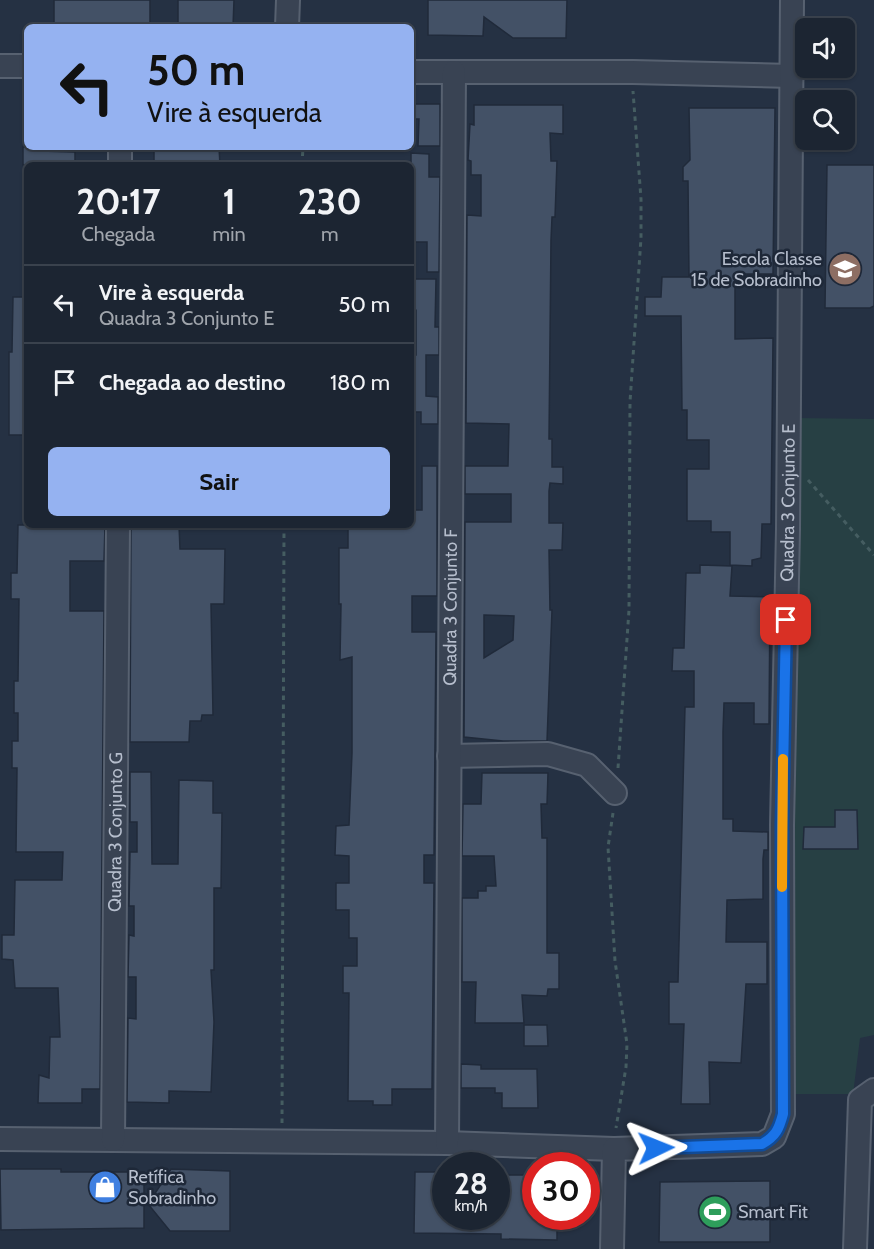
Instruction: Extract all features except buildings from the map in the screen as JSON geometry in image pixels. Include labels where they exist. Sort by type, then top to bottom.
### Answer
[{"type":"street","points":[[287,24],[288,0]]},
{"type":"street","name":"Quadra 3 Conjunto E","points":[[0,1139],[447,1143],[614,1149],[762,1144],[774,1137],[781,1121],[782,825],[789,459],[792,0]]},
{"type":"street","points":[[0,66],[24,66]]},
{"type":"street","points":[[414,72],[633,72],[792,76]]},
{"type":"street","name":"Quadra 3 Conjunto F","points":[[447,1143],[454,72]]},
{"type":"street","name":"Quadra 3 Conjunto G","points":[[113,1140],[118,528]]},
{"type":"street","points":[[449,756],[548,754],[587,765],[615,793]]},
{"type":"street","points":[[855,1249],[860,1100],[874,1090]]},
{"type":"street","points":[[612,1249],[614,1149]]},
{"type":"path","points":[[614,1149],[626,1067],[627,1044],[618,992],[608,847],[623,720],[629,610],[630,402],[640,238],[633,72]]},
{"type":"path","points":[[789,459],[874,555]]},
{"type":"path","points":[[282,1141],[284,528]]},
{"type":"green space","points":[[795,418],[874,419],[874,1035],[860,1038],[853,1094],[790,1094]]},
{"type":"slow traffic","points":[[782,887],[783,759]]},
{"type":"place","name":"Escola Classe 15 de Sobradinho","points":[[845,269]]},
{"type":"place","name":"Retífica Sobradinho","points":[[105,1187]]},
{"type":"place","name":"Smart Fit","points":[[715,1212]]},
{"type":"route","points":[[656,1148],[762,1144],[774,1137],[780,1128],[783,1114],[782,825],[786,620]]}]
